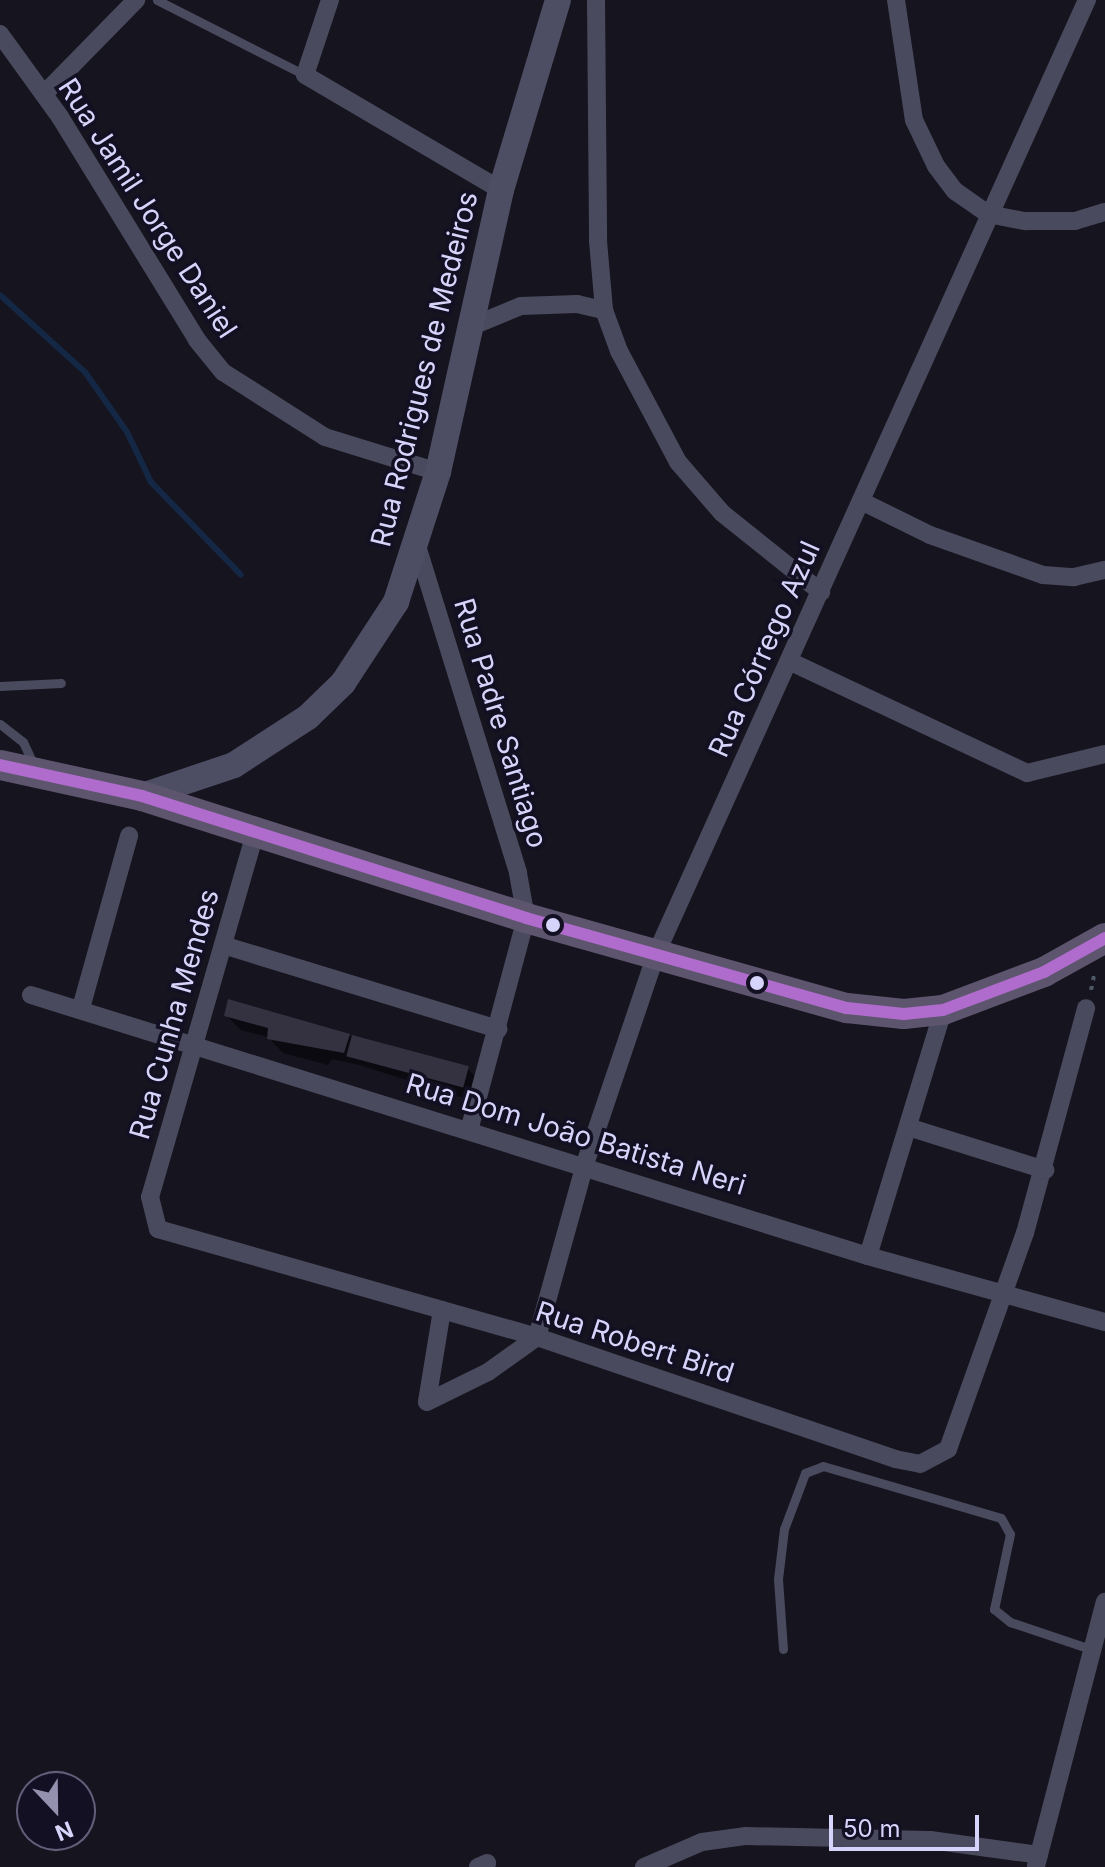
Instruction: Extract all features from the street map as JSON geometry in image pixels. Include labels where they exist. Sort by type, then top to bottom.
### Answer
[{"type":"main road","points":[[0,765],[142,796],[526,918],[847,1008],[904,1014],[943,1010],[1044,972],[1105,938]]},
{"type":"street","points":[[44,94],[136,0]]},
{"type":"street","points":[[330,0],[305,75],[501,190]]},
{"type":"street","name":"Rua Rodrigues de Medeiros","points":[[142,796],[215,773],[271,744],[343,683],[396,602],[417,546],[438,472],[501,190],[558,0]]},
{"type":"street","points":[[589,0],[599,35]]},
{"type":"street","points":[[596,0],[599,35],[594,142],[604,310],[619,351],[678,462],[722,513],[821,592]]},
{"type":"street","points":[[896,0],[914,120],[936,166],[955,191],[988,214],[1075,221],[1105,212]]},
{"type":"street","name":"Rua Córrego Azul","points":[[537,1337],[585,1164],[656,954],[1087,0]]},
{"type":"street","name":"Rua Jamil Jorge Daniel","points":[[0,34],[44,94],[197,340],[223,372],[325,437],[438,472]]},
{"type":"street","points":[[470,327],[521,306],[577,304],[604,310]]},
{"type":"street","points":[[861,501],[930,535],[1043,575],[1074,577],[1105,570]]},
{"type":"street","name":"Rua Padre Santiago","points":[[417,546],[514,858],[526,918]]},
{"type":"street","points":[[789,661],[1027,773],[1105,754]]},
{"type":"street","name":"Rua Rodrigues de Medeiros","points":[[191,811],[195,793],[215,773]]},
{"type":"street","name":"Rua Cunha Mendes","points":[[151,1215],[150,1197],[256,830]]},
{"type":"street","points":[[81,1008],[129,836]]},
{"type":"street","points":[[469,1130],[526,918]]},
{"type":"street","points":[[223,945],[498,1029]]},
{"type":"street","name":"Rua Dom João Batista Neri","points":[[31,995],[585,1164],[868,1256],[1105,1322]]},
{"type":"street","name":"Rua Robert Bird","points":[[151,1215],[168,1235],[537,1337],[920,1464],[948,1449],[1045,1170],[1086,1008]]},
{"type":"street","points":[[868,1256],[943,1010]]},
{"type":"street","points":[[908,1127],[1045,1170]]},
{"type":"street","points":[[442,1310],[427,1402],[488,1372],[537,1337]]},
{"type":"street","points":[[644,1867],[702,1842],[745,1836],[930,1840],[1038,1861],[1105,1602]]},
{"type":"street","points":[[1085,1680],[1105,1682]]},
{"type":"lane","points":[[157,0],[305,75]]},
{"type":"lane","points":[[0,686],[61,683]]},
{"type":"lane","points":[[0,724],[23,742],[36,772]]},
{"type":"lane","points":[[783,1649],[778,1579],[784,1529],[805,1473],[823,1466],[1001,1518],[1010,1534],[994,1609],[1010,1622],[1093,1650]]},
{"type":"building","points":[[228,999],[350,1034],[344,1053],[267,1039],[268,1028],[224,1016]]},
{"type":"building","points":[[352,1035],[469,1066],[463,1088],[346,1056]]},
{"type":"waterway","points":[[0,295],[85,372],[127,432],[151,482],[241,575]]},
{"type":"transit line","points":[[0,765],[142,796],[526,918],[847,1008],[904,1014],[943,1010],[1044,972],[1105,938]]}]
